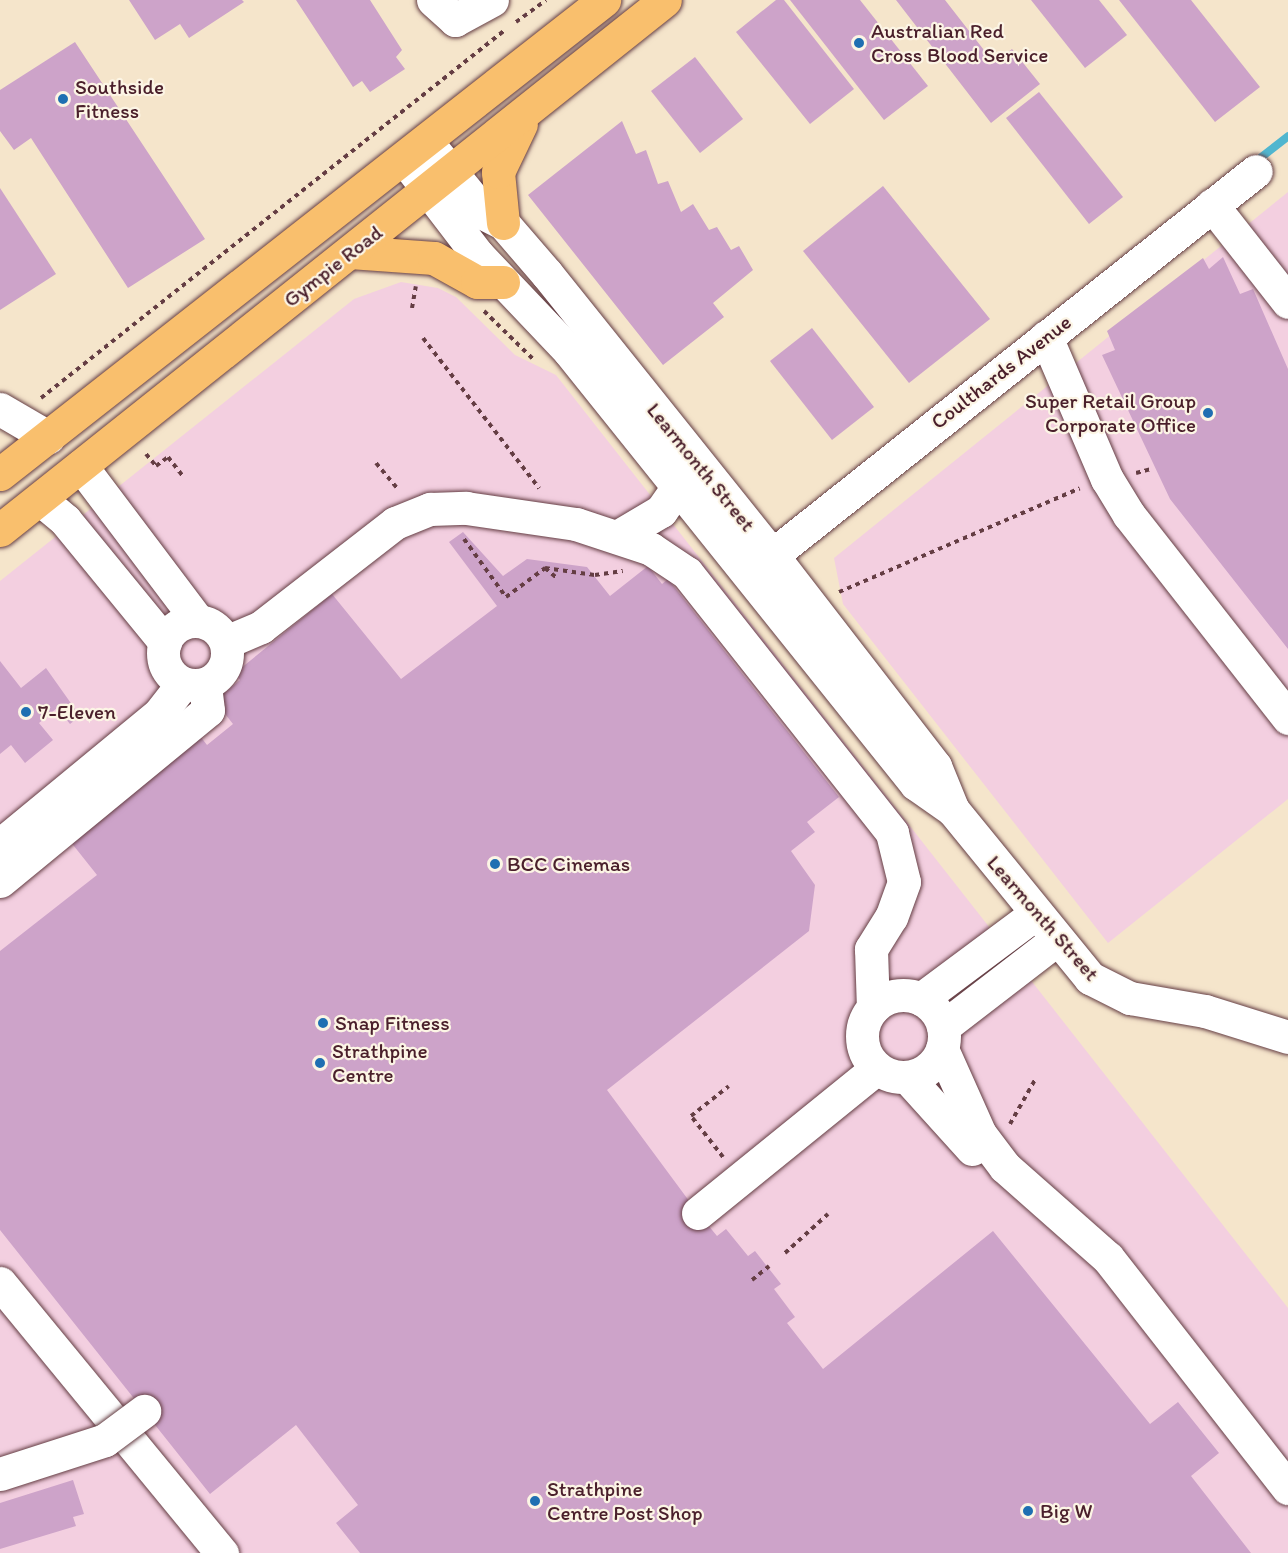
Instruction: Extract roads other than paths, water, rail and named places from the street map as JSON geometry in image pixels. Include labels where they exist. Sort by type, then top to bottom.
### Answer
[{"type":"highway","name":"Gympie Road","points":[[0,474],[416,151],[604,0]]},
{"type":"highway","name":"Gympie Road","points":[[0,530],[665,0]]},
{"type":"highway","points":[[503,224],[498,172],[517,141],[523,113]]},
{"type":"highway","points":[[350,252],[434,258],[477,282],[503,282]]},
{"type":"street","points":[[433,0],[448,18],[462,19],[492,0]]},
{"type":"street","name":"Learmonth Street","points":[[416,151],[440,181],[503,282],[677,469],[935,766],[953,810],[1056,940],[1090,978],[1115,994],[1205,1011],[1288,1037]]},
{"type":"street","name":"Coulthards Avenue","points":[[760,565],[1256,171]]},
{"type":"street","name":"Learmonth Street","points":[[440,181],[485,214],[503,224],[677,469]]},
{"type":"street","points":[[1219,200],[1288,273]]},
{"type":"street","points":[[1219,200],[1288,302]]},
{"type":"street","points":[[1046,337],[1107,479],[1288,718]]},
{"type":"street","points":[[8,413],[48,437]]},
{"type":"street","points":[[81,466],[198,621]]},
{"type":"street","points":[[622,551],[661,511],[677,469]]},
{"type":"street","points":[[40,499],[65,520],[165,642]]},
{"type":"street","points":[[226,642],[261,627],[366,543],[417,512],[466,508],[576,524],[622,551],[651,549],[687,573],[875,808],[902,861],[900,900],[871,949],[873,1008],[863,1039],[883,1074],[1011,1196],[1053,1213]]},
{"type":"street","points":[[0,845],[194,683],[221,672],[226,642],[215,627],[198,621],[178,626],[165,642],[164,661],[194,683],[208,710],[0,881]]},
{"type":"street","points":[[873,1008],[892,996],[921,999],[1035,914]]},
{"type":"street","points":[[698,1213],[883,1074],[929,1068],[942,1038],[1056,940]]},
{"type":"street","points":[[921,999],[942,1038],[990,1148],[1053,1213],[1108,1258],[1288,1488]]},
{"type":"street","points":[[0,1283],[222,1553]]},
{"type":"street","points":[[0,1474],[105,1440],[144,1411]]},
{"type":"waterway","points":[[1259,159],[1288,136]]},
{"type":"place","name":"Australian Red Cross Blood Service","points":[[859,43]]},
{"type":"place","name":"Southside Fitness","points":[[63,99]]},
{"type":"place","name":"Super Retail Group Corporate Office","points":[[1208,413]]},
{"type":"place","name":"7-Eleven","points":[[26,712]]},
{"type":"place","name":"BCC Cinemas","points":[[495,864]]},
{"type":"place","name":"Snap Fitness","points":[[323,1023]]},
{"type":"place","name":"Strathpine Centre","points":[[320,1063]]},
{"type":"place","name":"Strathpine Centre Post Shop","points":[[535,1501]]},
{"type":"place","name":"Big W","points":[[1028,1511]]}]
